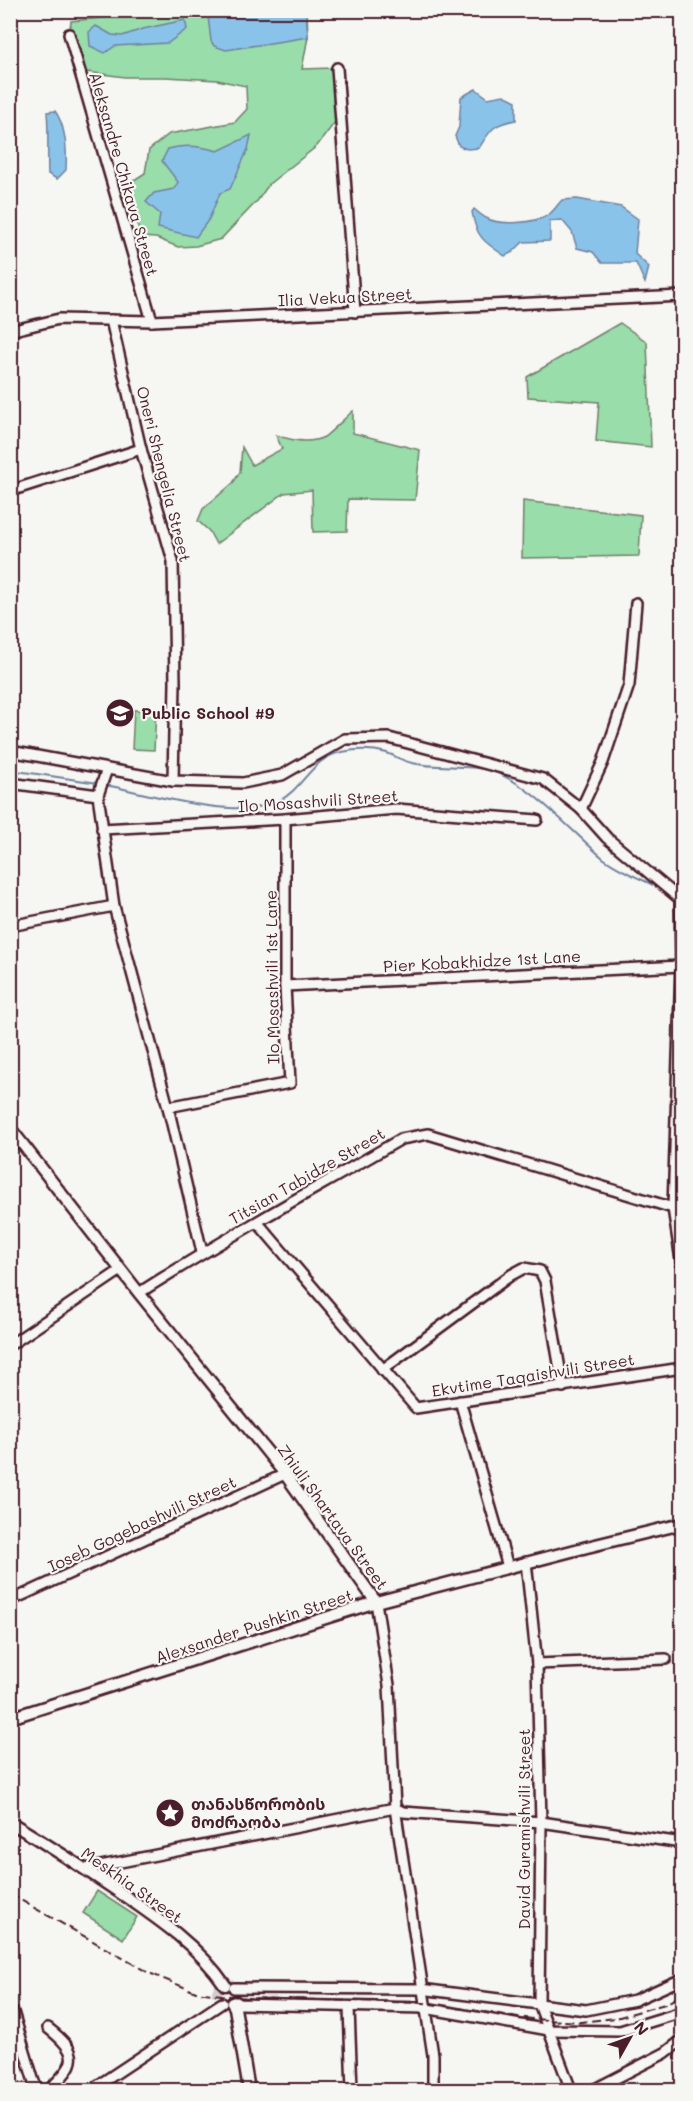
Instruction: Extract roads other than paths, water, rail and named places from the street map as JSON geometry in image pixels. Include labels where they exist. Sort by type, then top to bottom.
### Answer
[{"type":"street","name":"Aleksandre Chikava Street","points":[[69,34],[152,321]]},
{"type":"street","points":[[337,68],[356,312]]},
{"type":"street","name":"Ilia Vekua Street","points":[[10,331],[59,319],[152,321],[682,296]]},
{"type":"street","name":"Oneri Shengelia Street","points":[[111,320],[141,449],[173,561],[175,683],[173,781]]},
{"type":"street","points":[[10,491],[141,449]]},
{"type":"street","points":[[581,809],[603,762],[629,685],[636,603]]},
{"type":"street","points":[[10,751],[173,781],[243,783],[282,775],[345,739],[389,738],[543,779],[581,809],[607,838],[681,897],[673,1209],[682,1267]]},
{"type":"street","points":[[106,769],[98,793],[114,906],[168,1107],[202,1252]]},
{"type":"street","points":[[10,783],[98,793]]},
{"type":"street","name":"Ilo Mosashvili Street","points":[[102,829],[285,819],[396,809],[537,820]]},
{"type":"street","name":"Ilo Mosashvili 1st Lane","points":[[168,1107],[290,1083],[285,986],[285,819]]},
{"type":"street","points":[[10,926],[114,906]]},
{"type":"street","name":"Pier Kobakhidze 1st Lane","points":[[285,986],[681,966]]},
{"type":"street","name":"Zhiuli Shartava Street","points":[[10,1128],[285,1474],[376,1602],[389,1685],[395,1808],[433,2055],[433,2091]]},
{"type":"street","name":"Titsian Tabidze Street","points":[[139,1293],[202,1252],[258,1223],[401,1139],[428,1134],[673,1209]]},
{"type":"street","name":"Ekvtime Taqaishvili Street","points":[[258,1223],[416,1408],[682,1368]]},
{"type":"street","points":[[382,1370],[511,1275],[524,1268],[540,1271],[545,1281],[563,1387]]},
{"type":"street","points":[[10,1345],[121,1270]]},
{"type":"street","points":[[460,1401],[508,1567]]},
{"type":"street","name":"Ioseb Gogebashvili Street","points":[[10,1601],[285,1474]]},
{"type":"street","name":"Alexsander Pushkin Street","points":[[10,1718],[376,1602],[682,1524]]},
{"type":"street","name":"David Guramishvili Street","points":[[526,1563],[537,1664],[541,1822],[539,2004],[571,2091]]},
{"type":"street","points":[[537,1664],[666,1659]]},
{"type":"street","points":[[85,1869],[395,1808],[403,1812],[541,1822],[682,1843]]},
{"type":"street","name":"Meskhia Street","points":[[10,1822],[151,1914],[201,1955],[229,1986]]},
{"type":"street","points":[[229,1986],[422,1989],[586,2010],[635,2000],[682,1979]]},
{"type":"street","points":[[230,2002],[235,2008],[249,2091]]},
{"type":"street","points":[[91,2091],[230,2002],[349,2008],[425,2008],[549,2030],[620,2031],[682,2012]]},
{"type":"street","points":[[349,2008],[352,2091]]},
{"type":"street","points":[[10,2010],[14,2013],[34,2082],[39,2091]]},
{"type":"street","points":[[48,2028],[69,2046],[72,2058],[69,2069],[49,2091]]},
{"type":"street","points":[[593,2091],[664,2053],[682,2040]]},
{"type":"water","points":[[216,11],[303,11],[306,12],[308,37],[226,50],[214,46],[211,41],[208,16]]},
{"type":"water","points":[[185,20],[187,29],[168,43],[115,46],[105,53],[90,46],[89,32],[96,26],[112,35],[122,36]]},
{"type":"water","points":[[476,89],[488,98],[504,95],[516,101],[516,120],[493,128],[479,148],[467,149],[459,146],[455,136],[459,127],[461,97]]},
{"type":"water","points":[[55,111],[64,131],[66,155],[66,170],[57,179],[48,174],[47,112]]},
{"type":"water","points":[[251,135],[248,149],[230,189],[220,193],[209,219],[196,237],[158,228],[160,214],[146,202],[154,193],[174,189],[178,182],[162,161],[168,149],[193,146],[218,151]]},
{"type":"water","points":[[577,199],[621,207],[638,219],[635,254],[649,267],[645,283],[636,263],[602,263],[593,252],[577,248],[572,232],[562,220],[550,221],[550,241],[523,242],[505,256],[482,238],[472,212],[474,209],[486,218],[500,222],[526,222],[548,215],[562,200]]},
{"type":"waterway","points":[[106,785],[194,804],[242,808],[279,801],[295,789],[323,760],[347,751],[364,750],[387,753],[421,765],[489,770],[504,776],[534,796],[610,863],[663,890]]},
{"type":"waterway","points":[[10,770],[98,783]]},
{"type":"tunnel","points":[[227,1984],[234,1987],[237,1994],[234,2001],[227,2004],[220,2001],[217,1994],[220,1987],[227,1984]]},
{"type":"railway","points":[[10,1894],[149,1973],[196,1992],[248,1998],[424,2003],[532,2019],[581,2022],[616,2018],[665,2004],[682,1995]]},
{"type":"place","name":"Public School #9","points":[[120,713]]},
{"type":"place","name":"თანასწორობის მოძრაობა","points":[[170,1813]]}]
